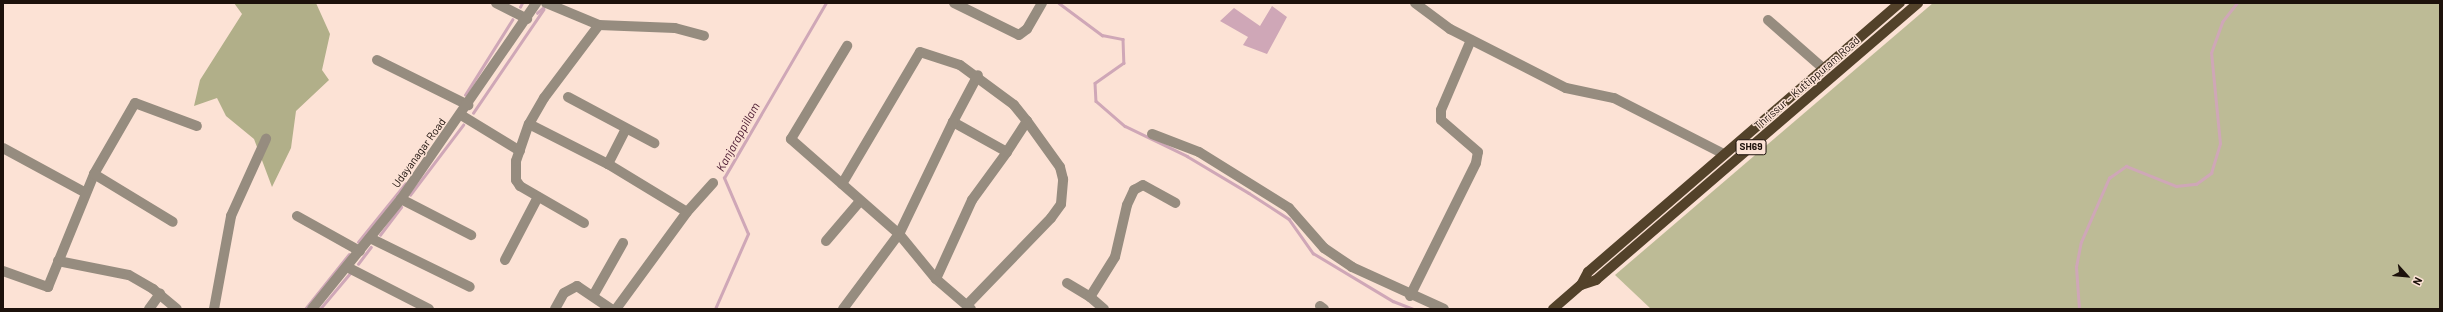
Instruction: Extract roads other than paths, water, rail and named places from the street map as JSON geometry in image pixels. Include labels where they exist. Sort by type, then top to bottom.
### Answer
[{"type":"main road","name":"Thrissur – Kuttippuram Road","points":[[1553,309],[1581,285],[1588,272],[1900,3]]},
{"type":"main road","name":"Thrissur – Kuttippuram Road","points":[[1581,285],[1596,280],[1918,3]]},
{"type":"street","points":[[496,3],[527,19]]},
{"type":"street","name":"Udayanagar Road","points":[[312,309],[401,199],[468,105],[527,19],[536,3]]},
{"type":"street","points":[[546,3],[600,25],[675,28],[704,36]]},
{"type":"street","points":[[954,3],[1020,35],[1042,3]]},
{"type":"street","points":[[1415,3],[1471,40],[1566,88],[1614,98],[1724,154]]},
{"type":"street","points":[[1768,20],[1824,69]]},
{"type":"street","points":[[584,222],[538,197],[516,180],[520,151],[529,124],[544,98],[600,25]]},
{"type":"street","points":[[1410,296],[1476,163],[1478,152],[1441,120],[1441,110],[1471,40]]},
{"type":"street","points":[[842,184],[920,52],[946,58],[978,75],[1027,121],[1060,167],[1063,179],[1061,204],[1051,218],[969,307],[936,279],[898,234],[791,139],[847,46]]},
{"type":"street","points":[[377,60],[468,105]]},
{"type":"street","points":[[843,309],[898,234],[953,122],[978,75]]},
{"type":"street","points":[[568,97],[654,143]]},
{"type":"street","points":[[3,271],[48,287],[84,192],[136,103],[197,126]]},
{"type":"street","points":[[461,115],[520,151]]},
{"type":"street","points":[[936,279],[972,200],[1007,152],[1027,121]]},
{"type":"street","points":[[953,122],[1007,152]]},
{"type":"street","points":[[529,124],[608,164],[687,212]]},
{"type":"street","points":[[608,164],[626,129]]},
{"type":"street","points":[[1152,134],[1199,152],[1289,208],[1324,248],[1352,267],[1410,296],[1444,309]]},
{"type":"street","points":[[214,309],[231,216],[266,139]]},
{"type":"street","points":[[3,148],[84,192]]},
{"type":"street","points":[[94,174],[173,222]]},
{"type":"street","points":[[616,309],[687,212],[713,183]]},
{"type":"street","points":[[1090,297],[1112,262],[1127,205],[1134,190],[1143,185],[1175,202]]},
{"type":"street","points":[[504,260],[538,197]]},
{"type":"street","points":[[401,199],[471,235]]},
{"type":"street","points":[[826,241],[860,201]]},
{"type":"street","points":[[297,216],[360,251]]},
{"type":"street","points":[[370,238],[470,287]]},
{"type":"street","points":[[593,296],[623,243]]},
{"type":"street","points":[[58,261],[129,276],[160,294],[177,309]]},
{"type":"street","points":[[348,266],[429,309]]},
{"type":"street","points":[[1067,283],[1090,297],[1104,309]]},
{"type":"street","points":[[555,309],[564,293],[572,286],[593,296],[611,309]]},
{"type":"street","points":[[150,309],[160,294]]},
{"type":"waterway","points":[[520,7],[522,3]]},
{"type":"waterway","name":"Kanjarappillam","points":[[715,309],[748,234],[724,178],[826,3]]},
{"type":"waterway","points":[[1059,3],[1102,35],[1123,39],[1124,63],[1095,83],[1096,101],[1125,126],[1187,156],[1249,193],[1289,219],[1313,253],[1393,301],[1414,309]]},
{"type":"waterway","points":[[2079,309],[2076,267],[2081,242],[2109,178],[2126,166],[2176,186],[2196,184],[2211,173],[2220,144],[2211,53],[2222,22],[2237,3]]},
{"type":"waterway","points":[[537,13],[544,7]]},
{"type":"waterway","points":[[473,113],[543,10]]},
{"type":"waterway","points":[[465,95],[512,20]]},
{"type":"waterway","points":[[410,195],[463,125]]},
{"type":"waterway","points":[[358,242],[405,184]]},
{"type":"waterway","points":[[380,235],[401,207]]},
{"type":"waterway","points":[[358,264],[371,247]]},
{"type":"waterway","points":[[305,309],[349,254]]},
{"type":"waterway","points":[[320,309],[351,272]]}]
